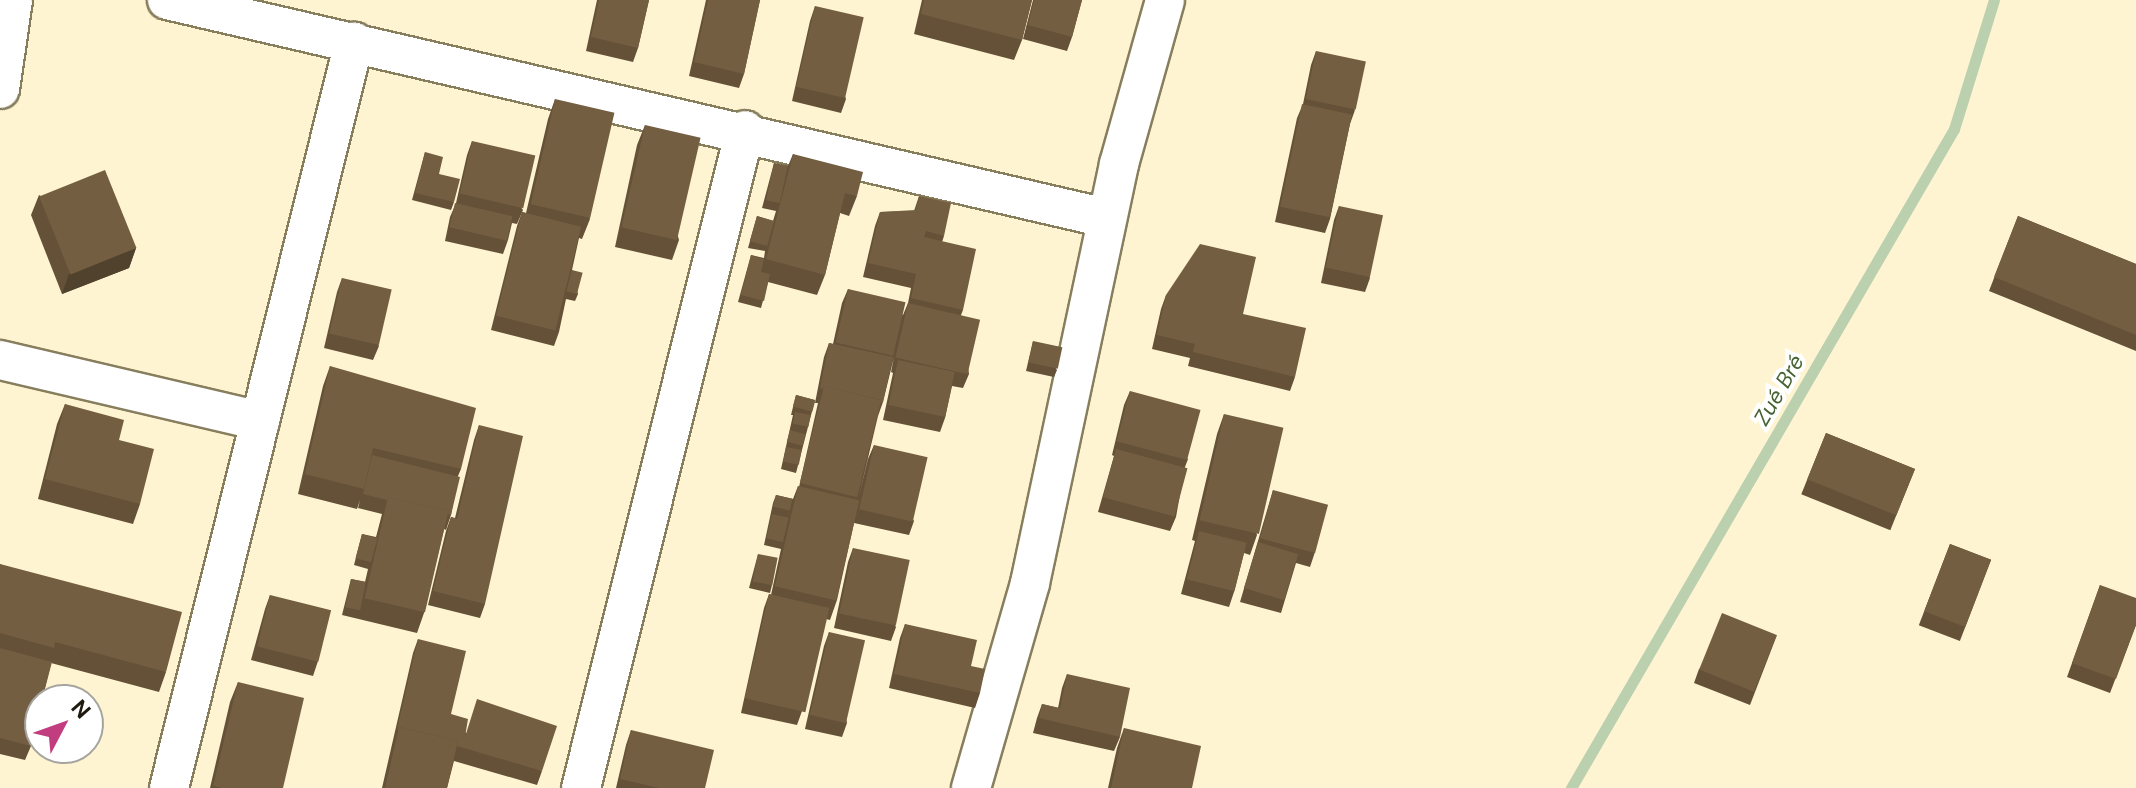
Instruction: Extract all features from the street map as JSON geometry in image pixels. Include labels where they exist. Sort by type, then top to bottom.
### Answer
[{"type":"street","points":[[0,89],[13,0]]},
{"type":"street","points":[[167,0],[745,130],[1106,218]]},
{"type":"street","points":[[971,788],[1030,583],[1106,218],[1165,0]]},
{"type":"street","points":[[169,788],[354,42]]},
{"type":"street","points":[[581,788],[745,130]]},
{"type":"street","points":[[0,360],[260,421]]},
{"type":"building","points":[[599,0],[649,0],[638,48],[591,37]]},
{"type":"building","points":[[708,0],[760,0],[744,74],[694,62]]},
{"type":"building","points":[[924,0],[1032,0],[1022,40],[921,14]]},
{"type":"building","points":[[1034,0],[1082,0],[1072,37],[1028,25]]},
{"type":"building","points":[[815,6],[864,17],[845,98],[796,87]]},
{"type":"building","points":[[1316,51],[1366,62],[1356,110],[1306,99]]},
{"type":"building","points":[[555,99],[614,113],[590,218],[531,204]]},
{"type":"building","points":[[1302,104],[1352,115],[1330,217],[1280,207]]},
{"type":"building","points":[[645,125],[701,138],[677,240],[621,227]]},
{"type":"building","points":[[472,141],[535,156],[523,208],[460,194]]},
{"type":"building","points":[[425,152],[443,157],[439,174],[460,179],[454,202],[415,193]]},
{"type":"building","points":[[793,154],[863,172],[857,196],[845,193],[825,275],[766,259]]},
{"type":"building","points":[[774,163],[788,166],[780,203],[766,200]]},
{"type":"building","points":[[105,170],[136,248],[71,274],[39,197]]},
{"type":"building","points":[[919,196],[951,203],[944,236],[926,231],[924,237],[976,249],[963,310],[911,298],[916,274],[868,263],[880,212],[916,210]]},
{"type":"building","points":[[455,203],[512,216],[507,241],[449,227]]},
{"type":"building","points":[[1339,206],[1383,215],[1370,277],[1326,268]]},
{"type":"building","points":[[522,212],[581,227],[555,331],[496,316]]},
{"type":"building","points":[[757,216],[774,221],[767,246],[750,241]]},
{"type":"building","points":[[2018,216],[2136,264],[2136,335],[1994,277]]},
{"type":"building","points":[[1200,244],[1256,257],[1243,314],[1306,328],[1295,377],[1193,352],[1195,344],[1157,335],[1166,295]]},
{"type":"building","points":[[751,255],[764,259],[761,272],[770,274],[764,301],[741,295]]},
{"type":"building","points":[[572,270],[583,273],[577,294],[566,291]]},
{"type":"building","points":[[342,278],[392,289],[379,345],[329,334]]},
{"type":"building","points":[[848,289],[905,302],[893,356],[836,343]]},
{"type":"building","points":[[908,303],[980,320],[968,374],[895,358]]},
{"type":"building","points":[[1033,341],[1062,347],[1058,369],[1028,363]]},
{"type":"building","points":[[829,343],[893,357],[883,402],[824,386],[820,388]]},
{"type":"building","points":[[898,360],[955,372],[945,417],[888,405]]},
{"type":"building","points":[[330,366],[476,408],[461,469],[373,448],[364,489],[305,474]]},
{"type":"building","points":[[824,386],[881,400],[857,497],[800,483]]},
{"type":"building","points":[[1130,391],[1201,410],[1187,460],[1117,441]]},
{"type":"building","points":[[796,395],[815,400],[812,412],[793,407]]},
{"type":"building","points":[[65,404],[124,420],[119,440],[154,449],[140,504],[45,479]]},
{"type":"building","points":[[795,412],[811,415],[808,427],[793,424]]},
{"type":"building","points":[[1224,414],[1283,428],[1259,534],[1199,520]]},
{"type":"building","points":[[479,425],[523,436],[485,604],[433,591],[451,517],[457,519]]},
{"type":"building","points":[[790,430],[805,434],[802,446],[787,442]]},
{"type":"building","points":[[1826,433],[1915,469],[1896,515],[1807,479]]},
{"type":"building","points":[[874,445],[928,457],[913,522],[859,509]]},
{"type":"building","points":[[786,447],[802,450],[799,465],[783,462]]},
{"type":"building","points":[[1116,449],[1187,468],[1175,516],[1103,497]]},
{"type":"building","points":[[372,455],[460,477],[451,515],[447,514],[448,511],[363,494]]},
{"type":"building","points":[[798,486],[859,500],[836,601],[775,586]]},
{"type":"building","points":[[1273,490],[1328,505],[1315,553],[1260,538]]},
{"type":"building","points":[[776,495],[793,499],[790,511],[773,507]]},
{"type":"building","points":[[388,497],[448,511],[425,612],[365,598]]},
{"type":"building","points":[[772,514],[789,518],[783,542],[766,538]]},
{"type":"building","points":[[1199,531],[1247,543],[1234,591],[1187,580]]},
{"type":"building","points":[[362,534],[377,538],[371,562],[356,558]]},
{"type":"building","points":[[1258,542],[1298,554],[1284,600],[1244,588]]},
{"type":"building","points":[[1950,544],[1991,560],[1965,627],[1924,611]]},
{"type":"building","points":[[853,548],[910,560],[896,626],[839,614]]},
{"type":"building","points":[[758,554],[778,558],[772,585],[753,581]]},
{"type":"building","points":[[0,564],[182,612],[166,672],[55,642],[54,648],[0,633]]},
{"type":"building","points":[[351,579],[366,582],[360,610],[345,607]]},
{"type":"building","points":[[2100,585],[2136,598],[2136,625],[2116,679],[2072,663]]},
{"type":"building","points":[[769,594],[829,608],[805,712],[745,698]]},
{"type":"building","points":[[270,595],[331,610],[318,662],[257,646]]},
{"type":"building","points":[[1722,613],[1777,635],[1754,692],[1699,670]]},
{"type":"building","points":[[905,624],[977,640],[971,666],[985,669],[980,693],[894,674]]},
{"type":"building","points":[[829,632],[865,640],[846,723],[810,715]]},
{"type":"building","points":[[418,639],[466,651],[451,714],[468,719],[465,737],[477,699],[557,726],[542,771],[457,746],[458,741],[397,729]]},
{"type":"building","points":[[0,648],[52,662],[46,684],[24,684],[24,744],[0,738]]},
{"type":"building","points":[[1067,674],[1130,688],[1120,737],[1039,718],[1042,704],[1060,708]]},
{"type":"building","points":[[238,682],[304,698],[283,788],[213,786]]},
{"type":"building","points":[[399,727],[458,741],[447,788],[385,788]]},
{"type":"building","points":[[1124,728],[1201,746],[1192,788],[1111,788]]},
{"type":"building","points":[[631,730],[714,750],[705,788],[659,788],[620,779]]},
{"type":"waterway","name":"Zué Bré","points":[[1571,788],[1954,129],[1994,0]]}]
